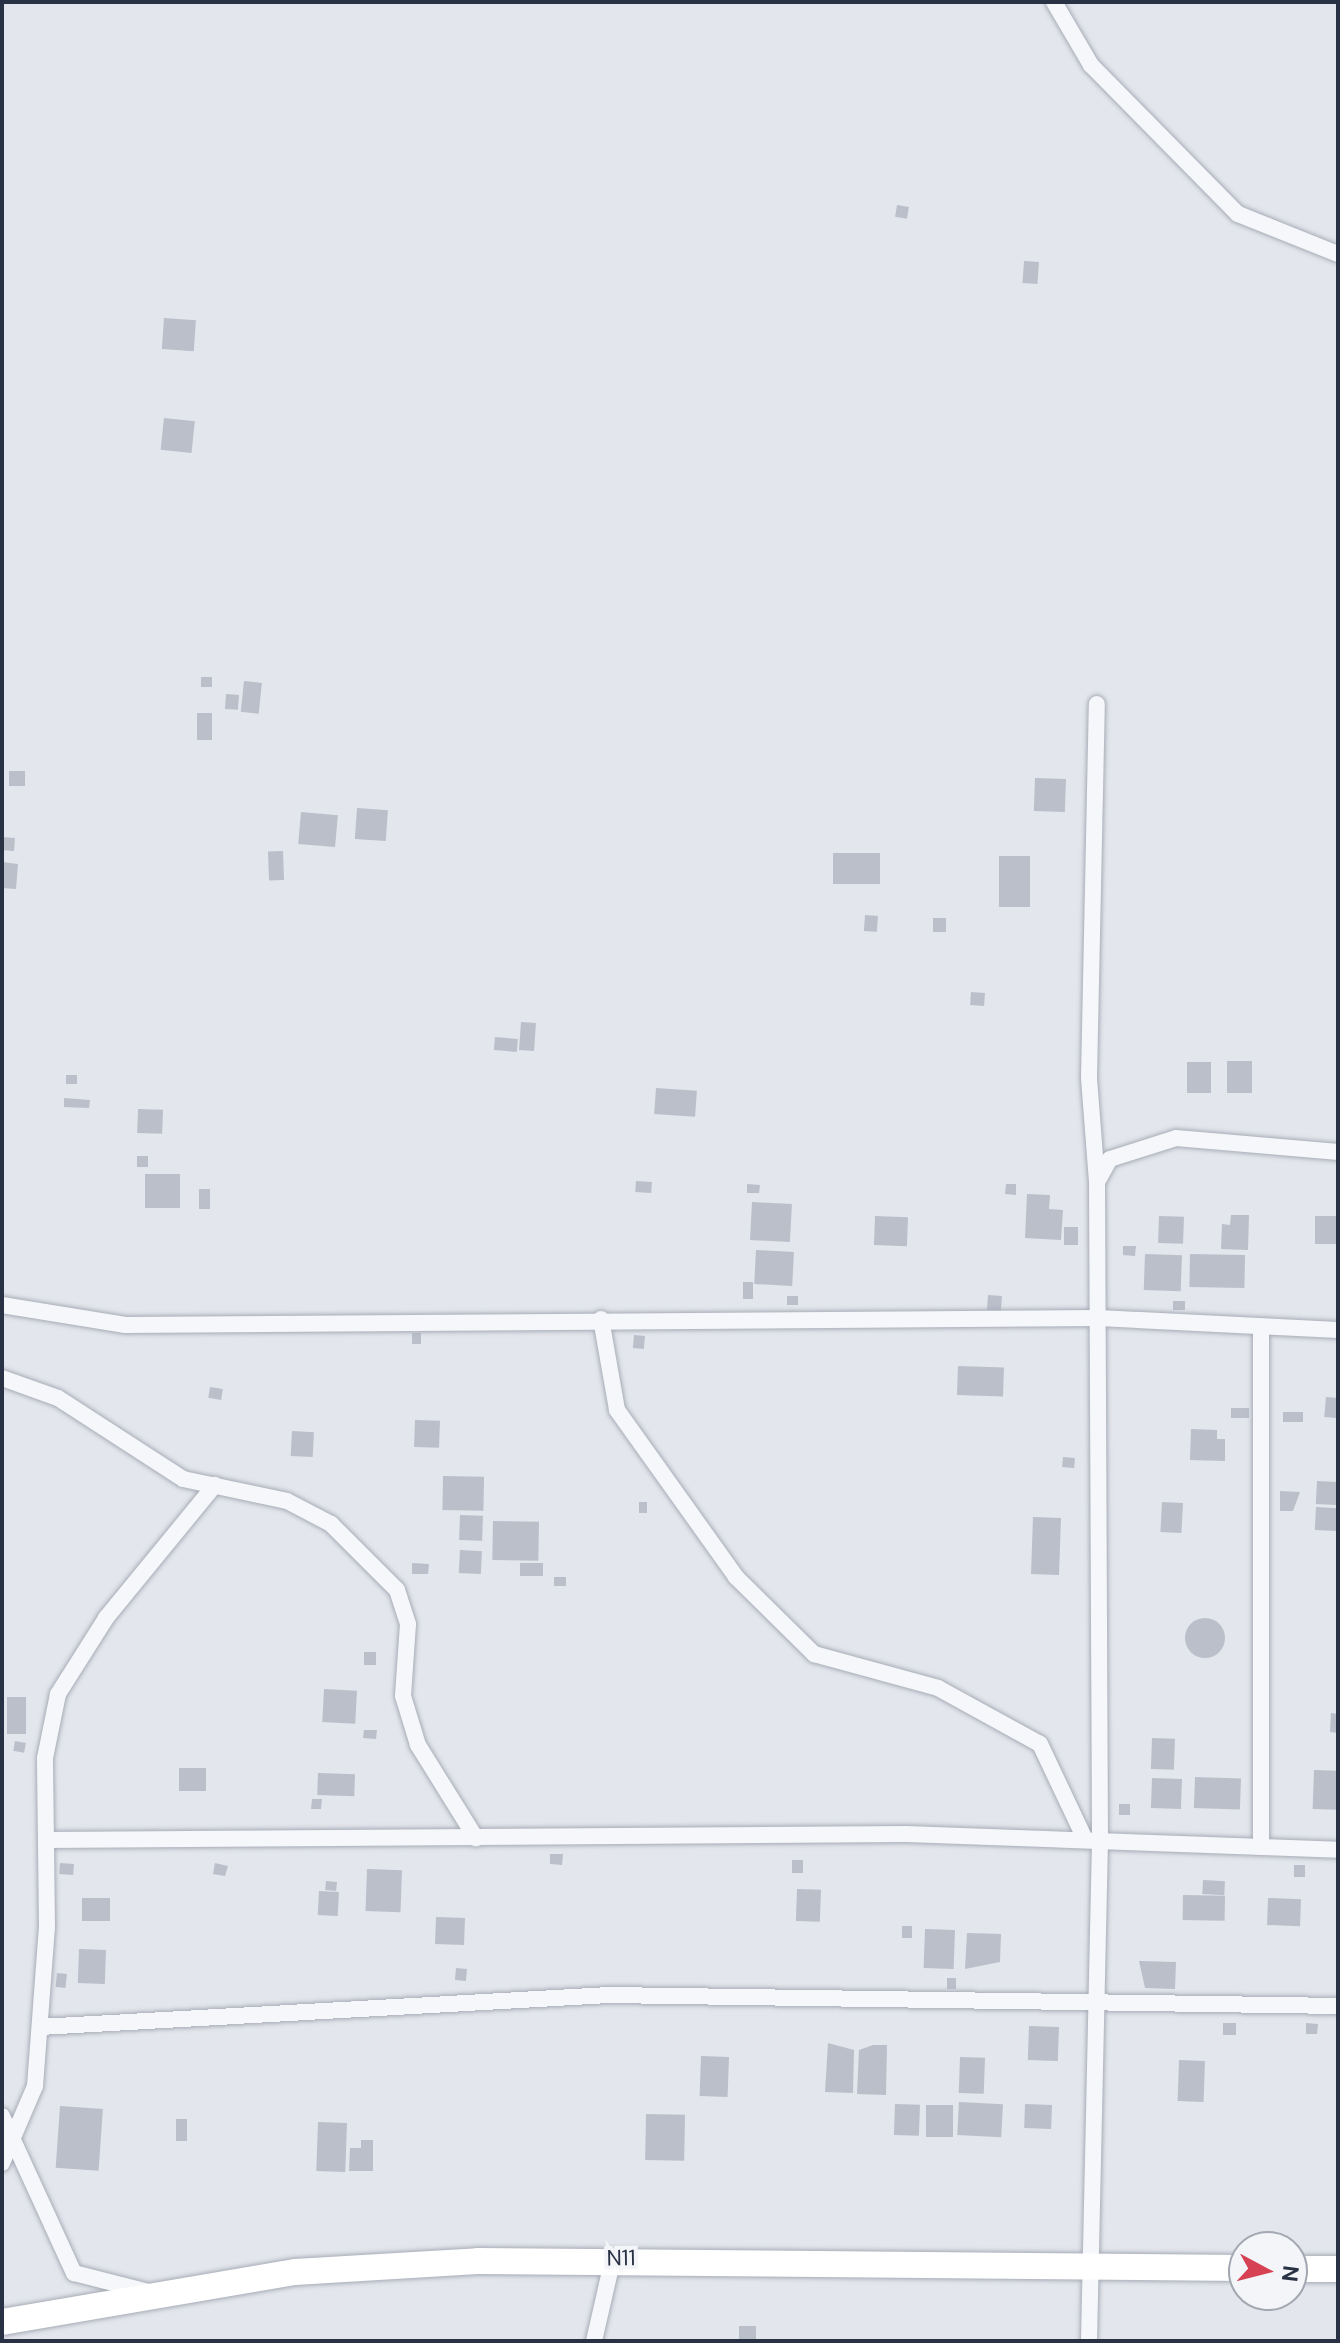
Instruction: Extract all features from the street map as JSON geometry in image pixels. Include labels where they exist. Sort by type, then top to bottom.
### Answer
[{"type":"main road","name":"N11","points":[[2,2322],[152,2292],[295,2272],[613,2258],[1228,2268]]},
{"type":"main road","points":[[1308,2269],[1338,2269]]},
{"type":"street","points":[[1054,2],[1091,65],[1238,214],[1338,254]]},
{"type":"street","points":[[1089,2341],[1099,1318],[1097,1182],[1089,1078],[1097,704]]},
{"type":"street","points":[[1097,1182],[1110,1159],[1176,1138],[1338,1152]]},
{"type":"street","points":[[2,1305],[125,1325],[601,1319],[1099,1318],[1338,1330]]},
{"type":"street","points":[[601,1319],[617,1410],[736,1577],[814,1654],[938,1688],[1040,1744],[1093,1839]]},
{"type":"street","points":[[1261,1326],[1261,1847]]},
{"type":"street","points":[[2,1378],[58,1398],[159,1468],[215,1485],[287,1501],[331,1524],[397,1590],[408,1624],[403,1696],[418,1745],[476,1838]]},
{"type":"street","points":[[2,2163],[16,2139],[35,2086],[46,1840],[45,1758],[58,1694],[106,1618],[215,1485]]},
{"type":"street","points":[[46,1840],[1093,1839],[1338,1850]]},
{"type":"street","points":[[40,2027],[608,1995],[1338,2006]]},
{"type":"street","points":[[2,2116],[16,2139],[74,2273],[152,2292]]},
{"type":"street","points":[[594,2341],[613,2258]]},
{"type":"building","points":[[897,205],[909,207],[907,219],[895,217]]},
{"type":"building","points":[[1024,261],[1039,262],[1037,284],[1022,283]]},
{"type":"building","points":[[164,318],[196,320],[194,351],[162,349]]},
{"type":"building","points":[[164,418],[195,421],[191,453],[161,450]]},
{"type":"building","points":[[201,677],[212,677],[212,687],[201,687]]},
{"type":"building","points":[[244,681],[262,683],[259,714],[241,712]]},
{"type":"building","points":[[226,694],[239,695],[238,710],[225,709]]},
{"type":"building","points":[[197,713],[212,713],[212,740],[197,740]]},
{"type":"building","points":[[9,771],[25,771],[25,786],[9,786]]},
{"type":"building","points":[[1035,778],[1066,779],[1065,812],[1034,811]]},
{"type":"building","points":[[357,808],[388,810],[386,841],[355,839]]},
{"type":"building","points":[[301,812],[338,815],[335,847],[298,844]]},
{"type":"building","points":[[2,837],[15,838],[14,851],[2,850]]},
{"type":"building","points":[[283,851],[284,880],[269,881],[268,852]]},
{"type":"building","points":[[833,853],[880,853],[880,884],[833,884]]},
{"type":"building","points":[[999,856],[1030,856],[1030,907],[999,907]]},
{"type":"building","points":[[2,862],[18,864],[16,889],[2,888]]},
{"type":"building","points":[[865,915],[878,916],[877,932],[864,931]]},
{"type":"building","points":[[933,918],[946,918],[946,932],[933,932]]},
{"type":"building","points":[[971,992],[985,993],[984,1006],[970,1005]]},
{"type":"building","points":[[521,1022],[536,1023],[534,1051],[519,1050]]},
{"type":"building","points":[[495,1037],[518,1039],[517,1052],[494,1050]]},
{"type":"building","points":[[1227,1061],[1252,1061],[1252,1093],[1227,1093]]},
{"type":"building","points":[[1187,1062],[1211,1062],[1211,1093],[1187,1093]]},
{"type":"building","points":[[66,1075],[77,1075],[77,1084],[66,1084]]},
{"type":"building","points":[[656,1088],[697,1091],[695,1117],[654,1114]]},
{"type":"building","points":[[64,1098],[90,1100],[89,1108],[64,1107]]},
{"type":"building","points":[[138,1109],[163,1110],[162,1134],[137,1133]]},
{"type":"building","points":[[137,1156],[148,1156],[148,1167],[137,1167]]},
{"type":"building","points":[[145,1174],[180,1174],[180,1208],[145,1208]]},
{"type":"building","points":[[636,1181],[652,1182],[651,1193],[635,1192]]},
{"type":"building","points":[[747,1184],[760,1185],[759,1193],[747,1193]]},
{"type":"building","points":[[1006,1184],[1016,1184],[1016,1195],[1005,1194]]},
{"type":"building","points":[[199,1189],[210,1189],[210,1209],[199,1209]]},
{"type":"building","points":[[1027,1194],[1050,1195],[1049,1209],[1063,1210],[1061,1240],[1025,1238]]},
{"type":"building","points":[[752,1202],[792,1204],[790,1242],[750,1240]]},
{"type":"building","points":[[1231,1215],[1249,1215],[1248,1250],[1221,1249],[1222,1224],[1230,1225]]},
{"type":"building","points":[[875,1216],[908,1217],[907,1246],[874,1245]]},
{"type":"building","points":[[1159,1216],[1184,1217],[1183,1244],[1158,1243]]},
{"type":"building","points":[[1315,1216],[1338,1216],[1338,1244],[1315,1244]]},
{"type":"building","points":[[1064,1227],[1078,1227],[1078,1245],[1064,1245]]},
{"type":"building","points":[[1123,1246],[1136,1246],[1135,1256],[1123,1255]]},
{"type":"building","points":[[756,1250],[794,1252],[792,1286],[754,1284]]},
{"type":"building","points":[[1145,1254],[1182,1255],[1181,1291],[1144,1290]]},
{"type":"building","points":[[1190,1254],[1245,1255],[1244,1288],[1189,1287]]},
{"type":"building","points":[[743,1282],[753,1282],[753,1299],[743,1299]]},
{"type":"building","points":[[988,1295],[1002,1296],[1001,1311],[987,1310]]},
{"type":"building","points":[[787,1296],[798,1296],[798,1305],[787,1305]]},
{"type":"building","points":[[1173,1301],[1185,1301],[1185,1310],[1173,1310]]},
{"type":"building","points":[[412,1333],[421,1333],[421,1344],[412,1344]]},
{"type":"building","points":[[634,1335],[645,1336],[644,1349],[633,1348]]},
{"type":"building","points":[[958,1366],[1004,1368],[1003,1397],[957,1395]]},
{"type":"building","points":[[210,1387],[223,1389],[221,1400],[208,1398]]},
{"type":"building","points":[[1326,1397],[1338,1398],[1336,1418],[1324,1417]]},
{"type":"building","points":[[1231,1408],[1249,1408],[1249,1418],[1231,1418]]},
{"type":"building","points":[[1283,1412],[1303,1412],[1303,1422],[1283,1422]]},
{"type":"building","points":[[415,1420],[440,1421],[439,1448],[414,1447]]},
{"type":"building","points":[[1191,1429],[1217,1430],[1217,1439],[1225,1439],[1225,1461],[1190,1460]]},
{"type":"building","points":[[292,1431],[314,1432],[313,1457],[291,1456]]},
{"type":"building","points":[[1063,1457],[1075,1458],[1074,1468],[1062,1467]]},
{"type":"building","points":[[443,1476],[484,1477],[483,1511],[442,1510]]},
{"type":"building","points":[[1317,1481],[1338,1482],[1337,1505],[1316,1504]]},
{"type":"building","points":[[1280,1491],[1300,1492],[1293,1511],[1280,1511]]},
{"type":"building","points":[[639,1502],[647,1502],[647,1513],[639,1513]]},
{"type":"building","points":[[1162,1502],[1183,1503],[1181,1533],[1160,1532]]},
{"type":"building","points":[[1316,1507],[1338,1508],[1337,1531],[1315,1530]]},
{"type":"building","points":[[460,1515],[483,1516],[482,1541],[459,1540]]},
{"type":"building","points":[[1033,1517],[1061,1518],[1059,1575],[1031,1574]]},
{"type":"building","points":[[493,1521],[539,1522],[538,1561],[492,1560]]},
{"type":"building","points":[[460,1550],[482,1551],[481,1574],[459,1573]]},
{"type":"building","points":[[412,1563],[429,1564],[428,1574],[412,1574]]},
{"type":"building","points":[[520,1563],[543,1563],[543,1576],[520,1576]]},
{"type":"building","points":[[554,1577],[566,1577],[566,1586],[554,1586]]},
{"type":"building","points":[[1205,1618],[1219,1624],[1225,1638],[1219,1652],[1205,1658],[1191,1652],[1185,1638],[1191,1624]]},
{"type":"building","points":[[364,1652],[376,1652],[376,1665],[364,1665]]},
{"type":"building","points":[[324,1689],[357,1691],[355,1724],[322,1722]]},
{"type":"building","points":[[7,1697],[26,1697],[26,1734],[7,1734]]},
{"type":"building","points":[[1331,1713],[1338,1714],[1338,1733],[1330,1732]]},
{"type":"building","points":[[364,1730],[377,1730],[376,1739],[363,1738]]},
{"type":"building","points":[[1152,1738],[1175,1739],[1174,1770],[1151,1769]]},
{"type":"building","points":[[15,1741],[26,1743],[24,1753],[13,1751]]},
{"type":"building","points":[[179,1768],[206,1768],[206,1791],[179,1791]]},
{"type":"building","points":[[1314,1770],[1338,1771],[1337,1810],[1313,1809]]},
{"type":"building","points":[[318,1773],[355,1774],[354,1796],[317,1795]]},
{"type":"building","points":[[1195,1777],[1241,1779],[1240,1810],[1194,1808]]},
{"type":"building","points":[[1152,1778],[1182,1779],[1181,1809],[1151,1808]]},
{"type":"building","points":[[312,1799],[322,1799],[321,1809],[311,1809]]},
{"type":"building","points":[[1119,1804],[1130,1804],[1130,1815],[1119,1815]]},
{"type":"building","points":[[550,1854],[563,1854],[562,1865],[550,1864]]},
{"type":"building","points":[[792,1860],[803,1860],[803,1873],[792,1873]]},
{"type":"building","points":[[60,1863],[74,1864],[73,1875],[59,1874]]},
{"type":"building","points":[[215,1863],[228,1866],[225,1876],[213,1874]]},
{"type":"building","points":[[1294,1865],[1305,1865],[1305,1877],[1294,1877]]},
{"type":"building","points":[[367,1869],[402,1870],[401,1912],[366,1911]]},
{"type":"building","points":[[1203,1880],[1225,1881],[1224,1895],[1202,1894]]},
{"type":"building","points":[[326,1881],[337,1882],[336,1891],[325,1890]]},
{"type":"building","points":[[797,1889],[821,1890],[820,1922],[796,1921]]},
{"type":"building","points":[[319,1891],[339,1892],[338,1916],[318,1915]]},
{"type":"building","points":[[1183,1895],[1225,1896],[1225,1921],[1183,1920]]},
{"type":"building","points":[[82,1898],[110,1898],[110,1921],[82,1921]]},
{"type":"building","points":[[1268,1898],[1301,1899],[1300,1926],[1267,1925]]},
{"type":"building","points":[[436,1917],[465,1918],[464,1945],[435,1944]]},
{"type":"building","points":[[902,1926],[912,1926],[912,1938],[902,1938]]},
{"type":"building","points":[[925,1929],[955,1930],[954,1969],[924,1968]]},
{"type":"building","points":[[967,1933],[1001,1934],[1000,1962],[965,1969]]},
{"type":"building","points":[[79,1949],[106,1950],[105,1984],[78,1983]]},
{"type":"building","points":[[1139,1961],[1176,1962],[1175,1989],[1145,1988]]},
{"type":"building","points":[[456,1968],[467,1969],[466,1981],[455,1980]]},
{"type":"building","points":[[57,1973],[67,1974],[65,1988],[56,1987]]},
{"type":"building","points":[[947,1978],[956,1978],[956,1989],[947,1989]]},
{"type":"building","points":[[1223,2023],[1236,2023],[1236,2035],[1223,2035]]},
{"type":"building","points":[[1306,2023],[1318,2024],[1317,2034],[1306,2034]]},
{"type":"building","points":[[1029,2026],[1059,2027],[1058,2061],[1028,2060]]},
{"type":"building","points":[[828,2043],[854,2050],[853,2093],[825,2092]]},
{"type":"building","points":[[873,2045],[887,2045],[886,2095],[857,2094],[859,2050]]},
{"type":"building","points":[[701,2056],[729,2057],[728,2097],[700,2096]]},
{"type":"building","points":[[960,2057],[985,2058],[984,2094],[959,2093]]},
{"type":"building","points":[[1179,2060],[1205,2061],[1204,2102],[1178,2101]]},
{"type":"building","points":[[959,2102],[1003,2104],[1001,2137],[957,2135]]},
{"type":"building","points":[[895,2104],[920,2105],[919,2136],[894,2135]]},
{"type":"building","points":[[1025,2104],[1052,2105],[1051,2129],[1024,2128]]},
{"type":"building","points":[[926,2105],[953,2105],[953,2137],[926,2137]]},
{"type":"building","points":[[60,2106],[103,2109],[99,2171],[56,2168]]},
{"type":"building","points":[[646,2114],[685,2115],[684,2161],[645,2160]]},
{"type":"building","points":[[176,2119],[187,2119],[187,2141],[176,2141]]},
{"type":"building","points":[[318,2122],[347,2123],[345,2172],[316,2171]]},
{"type":"building","points":[[361,2140],[373,2140],[373,2171],[349,2171],[350,2148],[361,2148]]},
{"type":"building","points":[[739,2326],[756,2326],[756,2340],[739,2340]]}]
